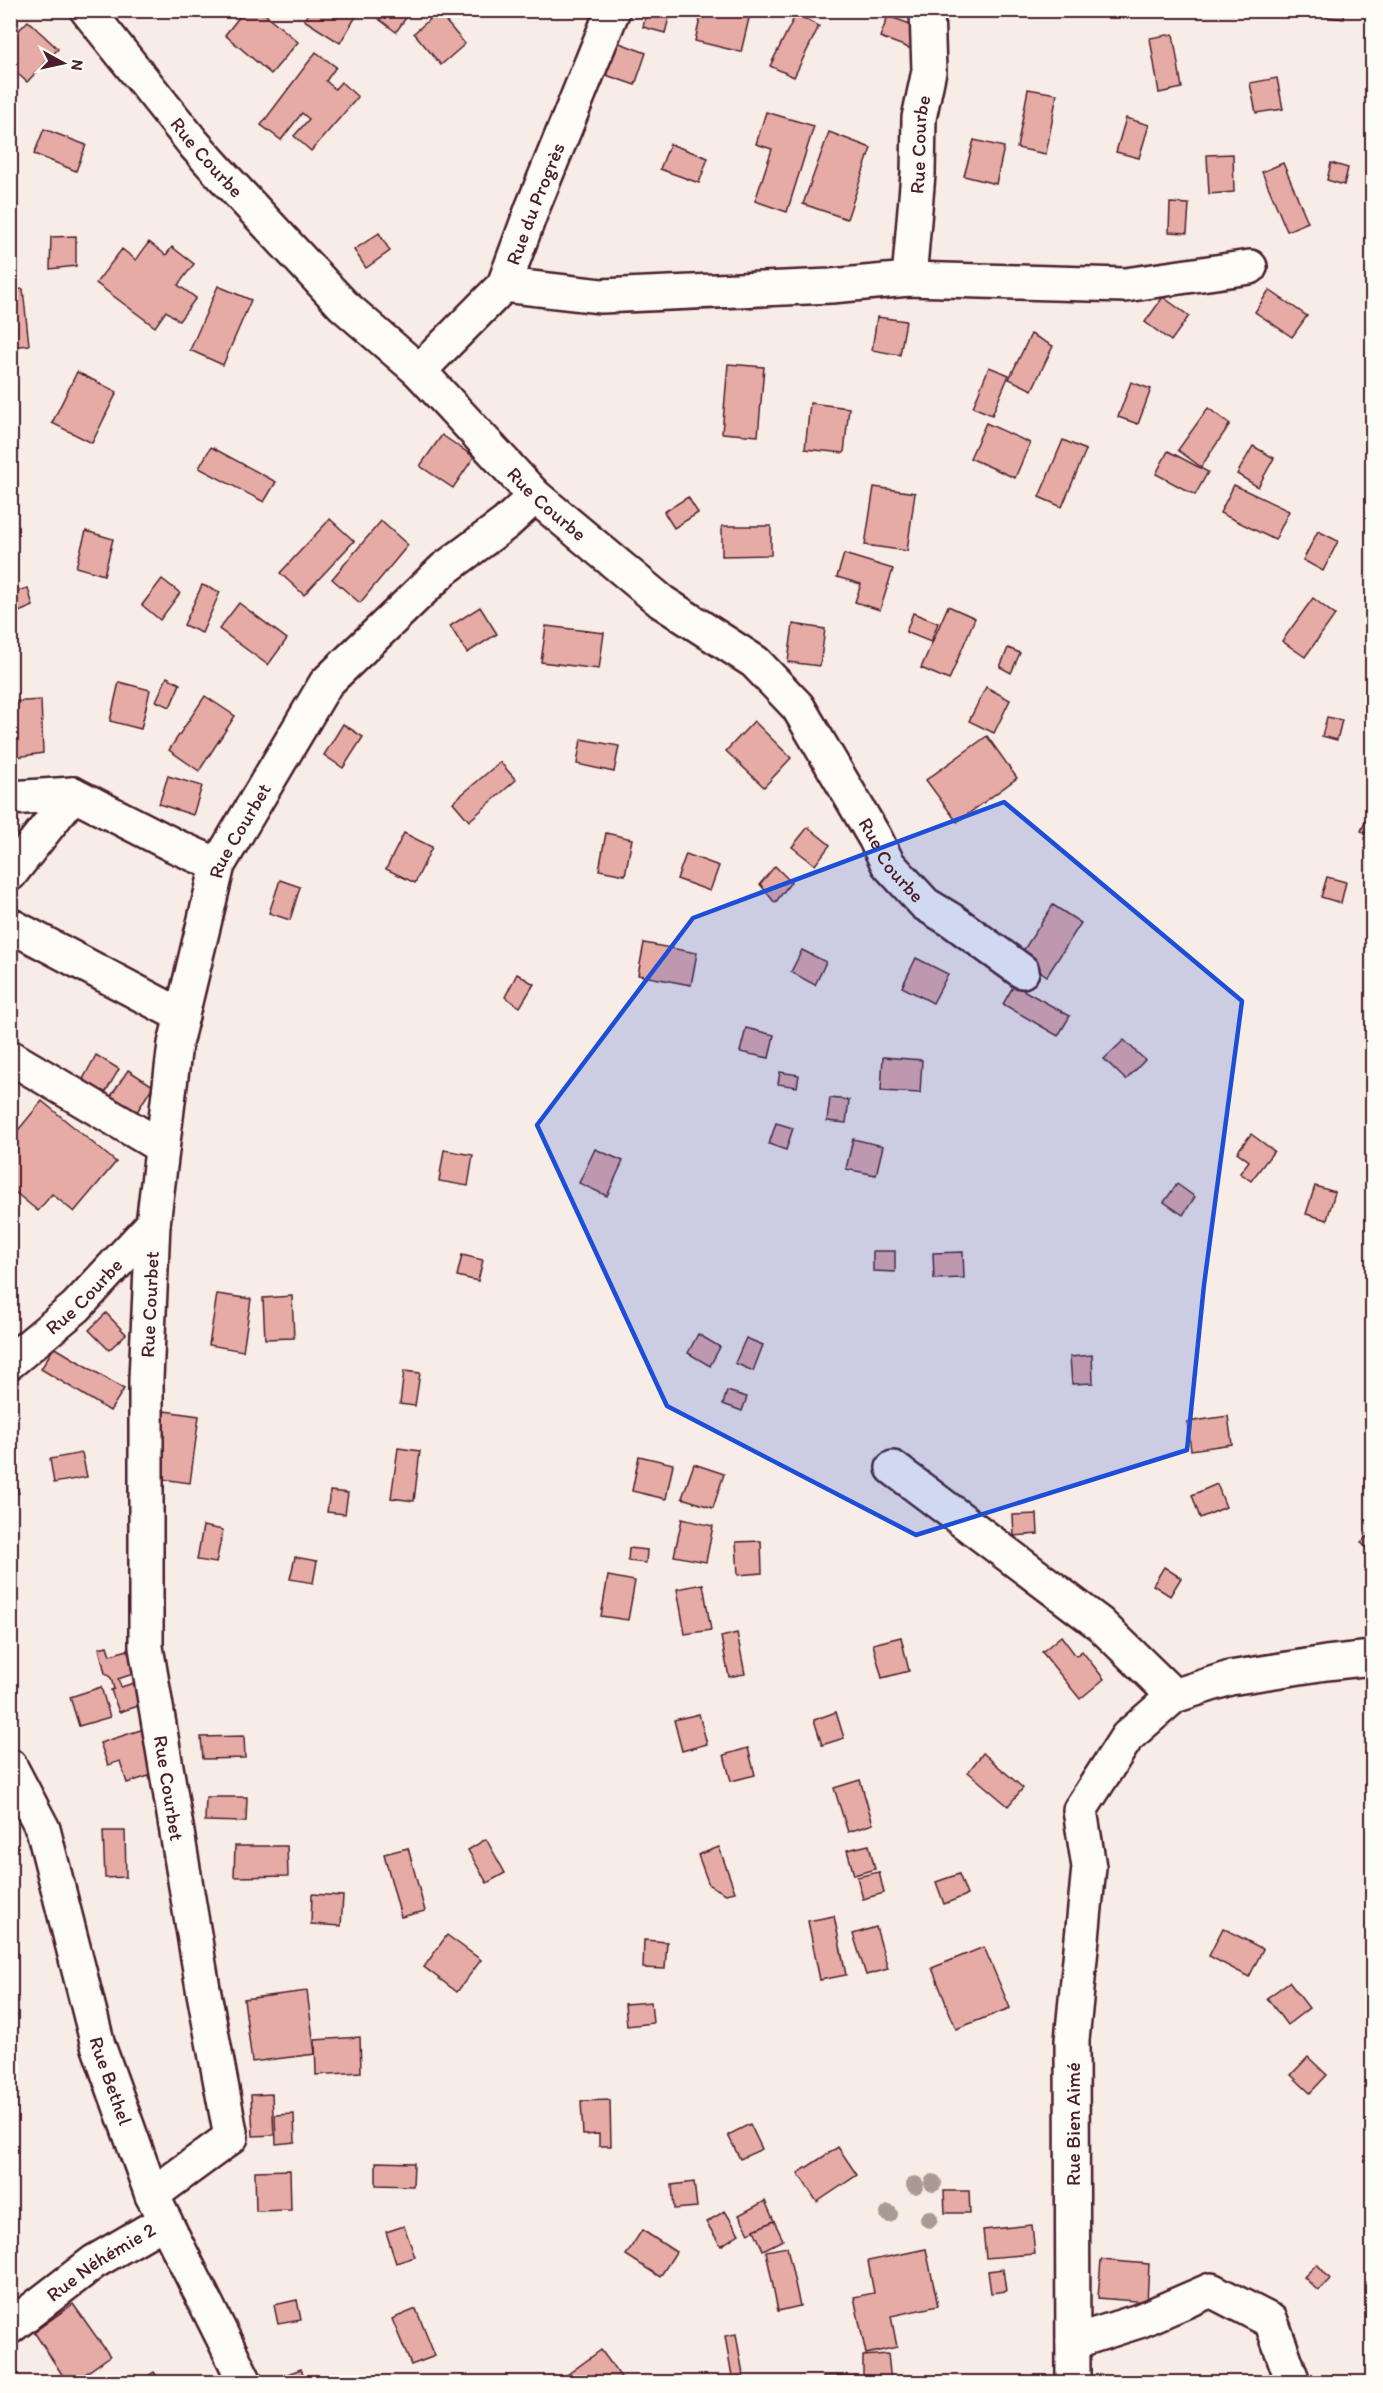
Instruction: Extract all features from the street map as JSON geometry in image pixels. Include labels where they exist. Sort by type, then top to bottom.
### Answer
[{"type":"street","name":"Rue Courbe","points":[[87,10],[194,144],[220,173],[343,305],[419,371],[535,496],[662,602],[755,662],[798,707],[888,864],[925,904],[953,921],[1022,971]]},
{"type":"street","name":"Rue du Progrès","points":[[419,371],[504,285],[532,209],[613,10]]},
{"type":"street","name":"Rue Courbe","points":[[909,279],[918,174],[918,118],[928,71],[927,10]]},
{"type":"street","points":[[504,285],[601,296],[831,286],[909,279],[1125,285],[1250,267]]},
{"type":"street","name":"Rue Courbet","points":[[158,2208],[231,2137],[203,1988],[146,1647],[146,1379],[153,1224],[175,1044],[218,865],[326,683],[444,568],[506,523],[535,496]]},
{"type":"street","points":[[10,874],[73,794]]},
{"type":"street","points":[[10,798],[73,794],[173,845],[218,865]]},
{"type":"street","points":[[10,925],[182,1016]]},
{"type":"street","points":[[10,1057],[162,1147]]},
{"type":"street","name":"Rue Courbe","points":[[10,1362],[76,1307],[153,1224]]},
{"type":"street","points":[[892,1468],[1100,1624],[1174,1696],[1230,1678],[1372,1658]]},
{"type":"street","name":"Rue Bien Aimé","points":[[1073,2382],[1072,2040],[1089,1867],[1080,1810],[1127,1737],[1174,1696]]},
{"type":"street","name":"Rue Bethel","points":[[10,1766],[43,1830],[98,2045],[158,2208],[245,2382]]},
{"type":"street","name":"Rue Néhémie 2","points":[[10,2327],[94,2262],[158,2208]]},
{"type":"street","points":[[1073,2342],[1139,2321],[1211,2290],[1271,2321],[1293,2382]]},
{"type":"highlighted area","points":[[1004,802],[1242,1001],[1204,1285],[1187,1450],[916,1535],[667,1406],[537,1125],[693,918]]},
{"type":"building","points":[[245,10],[260,10],[298,42],[271,74],[225,35]]},
{"type":"building","points":[[310,10],[360,10],[340,43],[304,20]]},
{"type":"building","points":[[386,10],[408,10],[410,12],[396,32],[379,19]]},
{"type":"building","points":[[647,10],[671,10],[665,33],[643,27]]},
{"type":"building","points":[[702,10],[751,10],[741,52],[695,41]]},
{"type":"building","points":[[1328,10],[1345,10],[1344,19],[1328,17]]},
{"type":"building","points":[[438,12],[465,44],[441,65],[414,33]]},
{"type":"building","points":[[796,14],[819,26],[794,77],[770,66]]},
{"type":"building","points":[[888,16],[924,29],[917,51],[880,37]]},
{"type":"building","points":[[28,21],[58,49],[27,82],[10,67],[10,39]]},
{"type":"building","points":[[1173,34],[1182,88],[1159,93],[1150,38]]},
{"type":"building","points":[[617,42],[646,53],[635,85],[606,75]]},
{"type":"building","points":[[316,52],[336,67],[326,81],[335,89],[341,82],[358,97],[311,151],[294,136],[309,119],[302,113],[281,140],[261,125]]},
{"type":"building","points":[[1277,78],[1283,109],[1256,113],[1250,83]]},
{"type":"building","points":[[1028,89],[1057,94],[1046,154],[1017,148]]},
{"type":"building","points":[[766,112],[814,126],[787,212],[755,201],[772,149],[756,144]]},
{"type":"building","points":[[1126,118],[1149,125],[1139,158],[1116,152]]},
{"type":"building","points":[[44,129],[86,145],[76,171],[34,154]]},
{"type":"building","points":[[829,132],[871,148],[847,219],[803,204]]},
{"type":"building","points":[[974,140],[1004,147],[996,184],[964,176]]},
{"type":"building","points":[[670,144],[708,158],[699,183],[660,169]]},
{"type":"building","points":[[1233,154],[1234,192],[1209,194],[1207,155]]},
{"type":"building","points":[[1283,163],[1308,222],[1287,231],[1262,172]]},
{"type":"building","points":[[1331,163],[1348,168],[1344,185],[1327,180]]},
{"type":"building","points":[[1170,203],[1189,204],[1187,233],[1169,232]]},
{"type":"building","points":[[379,233],[390,251],[366,268],[354,250]]},
{"type":"building","points":[[76,236],[76,266],[50,269],[51,237]]},
{"type":"building","points":[[149,242],[166,255],[172,247],[194,264],[178,285],[196,298],[179,321],[166,311],[155,327],[96,283],[122,249],[136,260]]},
{"type":"building","points":[[218,286],[251,300],[223,365],[190,350]]},
{"type":"building","points":[[23,289],[29,345],[10,347],[10,290]]},
{"type":"building","points":[[1269,290],[1307,316],[1292,337],[1255,312]]},
{"type":"building","points":[[1163,297],[1189,316],[1171,341],[1145,322]]},
{"type":"building","points":[[877,317],[906,321],[900,355],[872,350]]},
{"type":"building","points":[[1031,334],[1053,346],[1032,390],[1009,379]]},
{"type":"building","points":[[728,364],[764,367],[758,436],[722,433]]},
{"type":"building","points":[[989,367],[1009,375],[992,415],[973,407]]},
{"type":"building","points":[[77,372],[117,392],[92,443],[52,423]]},
{"type":"building","points":[[1131,382],[1151,389],[1138,424],[1118,417]]},
{"type":"building","points":[[810,403],[849,408],[844,453],[805,449]]},
{"type":"building","points":[[1208,408],[1230,424],[1201,467],[1178,450]]},
{"type":"building","points":[[986,423],[1030,443],[1015,478],[970,458]]},
{"type":"building","points":[[442,435],[474,457],[453,488],[420,466]]},
{"type":"building","points":[[1063,440],[1086,450],[1062,507],[1039,497]]},
{"type":"building","points":[[1253,446],[1274,458],[1258,487],[1237,474]]},
{"type":"building","points":[[211,447],[276,482],[264,502],[199,468]]},
{"type":"building","points":[[1168,451],[1208,472],[1195,495],[1156,474]]},
{"type":"building","points":[[1234,485],[1289,511],[1275,540],[1220,513]]},
{"type":"building","points":[[874,487],[915,493],[907,551],[865,545]]},
{"type":"building","points":[[688,497],[698,513],[674,528],[664,512]]},
{"type":"building","points":[[330,519],[354,541],[304,595],[280,573]]},
{"type":"building","points":[[381,521],[408,545],[360,603],[332,579]]},
{"type":"building","points":[[722,526],[771,526],[771,555],[722,556]]},
{"type":"building","points":[[86,531],[113,539],[104,575],[76,567]]},
{"type":"building","points":[[1318,531],[1338,541],[1323,571],[1303,560]]},
{"type":"building","points":[[844,554],[893,569],[880,610],[855,602],[861,584],[837,577]]},
{"type":"building","points":[[162,579],[180,593],[160,620],[142,605]]},
{"type":"building","points":[[202,585],[220,592],[202,633],[184,625]]},
{"type":"building","points":[[28,588],[33,606],[12,615],[10,593]]},
{"type":"building","points":[[1313,598],[1335,615],[1305,657],[1282,641]]},
{"type":"building","points":[[239,603],[287,639],[268,665],[219,629]]},
{"type":"building","points":[[948,606],[975,618],[949,680],[921,668]]},
{"type":"building","points":[[480,607],[497,634],[467,653],[450,626]]},
{"type":"building","points":[[913,613],[938,623],[931,642],[906,632]]},
{"type":"building","points":[[793,624],[825,629],[820,666],[788,662]]},
{"type":"building","points":[[546,626],[604,633],[599,669],[541,662]]},
{"type":"building","points":[[1008,648],[1020,653],[1011,673],[1000,667]]},
{"type":"building","points":[[167,677],[180,684],[170,707],[156,701]]},
{"type":"building","points":[[119,682],[150,690],[141,729],[110,721]]},
{"type":"building","points":[[986,687],[1010,700],[994,733],[969,721]]},
{"type":"building","points":[[205,696],[235,716],[199,771],[169,750]]},
{"type":"building","points":[[41,700],[43,753],[10,758],[10,702]]},
{"type":"building","points":[[1327,717],[1342,720],[1337,740],[1322,736]]},
{"type":"building","points":[[754,721],[791,758],[764,787],[726,751]]},
{"type":"building","points":[[343,724],[363,737],[343,768],[324,755]]},
{"type":"building","points":[[987,736],[1017,778],[957,822],[926,780]]},
{"type":"building","points":[[581,739],[619,746],[614,772],[577,764]]},
{"type":"building","points":[[500,762],[516,780],[469,821],[453,802]]},
{"type":"building","points":[[168,776],[202,786],[193,815],[159,804]]},
{"type":"building","points":[[1372,807],[1372,836],[1361,831]]},
{"type":"building","points":[[808,827],[830,845],[815,865],[792,847]]},
{"type":"building","points":[[404,833],[432,847],[415,883],[386,869]]},
{"type":"building","points":[[606,833],[632,839],[625,875],[599,870]]},
{"type":"building","points":[[686,854],[719,866],[710,891],[677,879]]},
{"type":"building","points":[[775,866],[791,882],[775,903],[760,884]]},
{"type":"building","points":[[1327,877],[1346,882],[1341,903],[1321,897]]},
{"type":"building","points":[[280,880],[300,887],[290,920],[269,913]]},
{"type":"building","points":[[1053,905],[1081,923],[1047,976],[1019,957]]},
{"type":"building","points":[[644,943],[697,953],[691,985],[638,975]]},
{"type":"building","points":[[802,950],[826,962],[815,985],[791,972]]},
{"type":"building","points":[[916,958],[948,974],[933,1003],[902,987]]},
{"type":"building","points":[[517,974],[534,984],[520,1007],[505,997]]},
{"type":"building","points":[[1014,985],[1070,1016],[1058,1036],[1003,1004]]},
{"type":"building","points":[[746,1028],[774,1035],[769,1058],[740,1052]]},
{"type":"building","points":[[1124,1040],[1145,1060],[1126,1080],[1104,1059]]},
{"type":"building","points":[[96,1055],[119,1069],[104,1095],[81,1083]]},
{"type":"building","points":[[883,1057],[922,1060],[920,1093],[881,1091]]},
{"type":"building","points":[[128,1070],[153,1086],[135,1115],[109,1099]]},
{"type":"building","points":[[780,1072],[799,1075],[797,1087],[778,1084]]},
{"type":"building","points":[[830,1098],[849,1100],[846,1123],[827,1121]]},
{"type":"building","points":[[42,1101],[116,1162],[74,1212],[52,1194],[38,1211],[10,1188],[10,1140]]},
{"type":"building","points":[[776,1123],[793,1128],[786,1150],[769,1144]]},
{"type":"building","points":[[1251,1134],[1274,1151],[1251,1181],[1240,1173],[1249,1161],[1237,1152]]},
{"type":"building","points":[[853,1139],[883,1146],[876,1175],[846,1169]]},
{"type":"building","points":[[595,1149],[623,1161],[607,1196],[579,1183]]},
{"type":"building","points":[[444,1150],[473,1155],[468,1186],[439,1181]]},
{"type":"building","points":[[1177,1184],[1195,1197],[1183,1215],[1164,1202]]},
{"type":"building","points":[[1315,1186],[1335,1192],[1327,1220],[1306,1214]]},
{"type":"building","points":[[873,1251],[895,1251],[895,1272],[873,1271]]},
{"type":"building","points":[[963,1252],[964,1278],[934,1279],[933,1253]]},
{"type":"building","points":[[462,1255],[483,1260],[478,1281],[457,1276]]},
{"type":"building","points":[[217,1294],[251,1299],[243,1351],[209,1345]]},
{"type":"building","points":[[292,1296],[294,1338],[265,1339],[263,1298]]},
{"type":"building","points":[[106,1313],[126,1334],[109,1350],[89,1330]]},
{"type":"building","points":[[698,1334],[720,1347],[710,1366],[688,1353]]},
{"type":"building","points":[[746,1338],[763,1345],[753,1371],[735,1363]]},
{"type":"building","points":[[54,1347],[124,1389],[110,1411],[41,1369]]},
{"type":"building","points":[[1092,1355],[1093,1383],[1072,1384],[1070,1357]]},
{"type":"building","points":[[404,1371],[420,1373],[415,1406],[400,1404]]},
{"type":"building","points":[[727,1391],[747,1397],[742,1411],[723,1404]]},
{"type":"building","points":[[164,1411],[199,1416],[190,1483],[155,1478]]},
{"type":"building","points":[[1228,1416],[1232,1444],[1191,1450],[1187,1422]]},
{"type":"building","points":[[398,1448],[420,1451],[414,1501],[391,1498]]},
{"type":"building","points":[[82,1453],[87,1477],[54,1483],[50,1459]]},
{"type":"building","points":[[639,1456],[673,1464],[666,1499],[632,1491]]},
{"type":"building","points":[[694,1464],[724,1474],[713,1508],[682,1498]]},
{"type":"building","points":[[10,1466],[19,1493],[10,1496]]},
{"type":"building","points":[[1217,1484],[1226,1507],[1200,1518],[1192,1495]]},
{"type":"building","points":[[330,1491],[348,1493],[345,1514],[327,1512]]},
{"type":"building","points":[[1037,1514],[1038,1534],[1014,1536],[1013,1515]]},
{"type":"building","points":[[682,1519],[713,1526],[706,1562],[674,1556]]},
{"type":"building","points":[[203,1526],[223,1530],[216,1563],[197,1560]]},
{"type":"building","points":[[1372,1532],[1372,1555],[1361,1542]]},
{"type":"building","points":[[761,1541],[762,1573],[738,1575],[736,1542]]},
{"type":"building","points":[[629,1548],[647,1550],[646,1563],[628,1561]]},
{"type":"building","points":[[295,1557],[317,1561],[313,1583],[290,1579]]},
{"type":"building","points":[[1164,1567],[1181,1578],[1170,1596],[1153,1585]]},
{"type":"building","points":[[608,1576],[635,1581],[628,1620],[601,1616]]},
{"type":"building","points":[[703,1584],[711,1630],[685,1634],[677,1589]]},
{"type":"building","points":[[737,1633],[745,1674],[729,1677],[721,1637]]},
{"type":"building","points":[[1061,1636],[1076,1656],[1082,1651],[1104,1679],[1080,1699],[1042,1652]]},
{"type":"building","points":[[901,1637],[909,1671],[882,1678],[873,1644]]},
{"type":"building","points":[[107,1646],[110,1655],[128,1650],[136,1673],[118,1679],[121,1687],[134,1683],[142,1705],[119,1712],[111,1690],[114,1689],[111,1678],[105,1673],[99,1648]]},
{"type":"building","points":[[101,1687],[110,1717],[79,1726],[70,1697]]},
{"type":"building","points":[[836,1712],[844,1738],[822,1745],[814,1720]]},
{"type":"building","points":[[699,1714],[707,1744],[682,1751],[674,1720]]},
{"type":"building","points":[[147,1728],[161,1772],[127,1783],[120,1761],[108,1765],[100,1743]]},
{"type":"building","points":[[244,1736],[245,1758],[203,1759],[201,1737]]},
{"type":"building","points":[[748,1748],[755,1775],[731,1781],[724,1755]]},
{"type":"building","points":[[983,1753],[1023,1788],[1008,1806],[968,1772]]},
{"type":"building","points":[[860,1780],[873,1824],[848,1832],[834,1788]]},
{"type":"building","points":[[206,1797],[247,1797],[246,1822],[205,1821]]},
{"type":"building","points":[[103,1831],[125,1831],[126,1877],[105,1878]]},
{"type":"building","points":[[486,1839],[505,1873],[487,1883],[468,1850]]},
{"type":"building","points":[[869,1845],[875,1869],[854,1875],[847,1850]]},
{"type":"building","points":[[235,1846],[287,1846],[288,1876],[234,1877]]},
{"type":"building","points":[[719,1847],[735,1892],[726,1894],[709,1885],[698,1855]]},
{"type":"building","points":[[408,1848],[425,1911],[401,1917],[384,1854]]},
{"type":"building","points":[[879,1872],[884,1893],[863,1899],[857,1877]]},
{"type":"building","points":[[959,1874],[967,1895],[944,1904],[936,1882]]},
{"type":"building","points":[[312,1894],[343,1896],[341,1926],[311,1924]]},
{"type":"building","points":[[834,1916],[846,1975],[820,1980],[808,1921]]},
{"type":"building","points":[[876,1927],[888,1969],[866,1975],[853,1934]]},
{"type":"building","points":[[1223,1928],[1263,1949],[1249,1977],[1209,1956]]},
{"type":"building","points":[[447,1935],[481,1960],[457,1992],[424,1967]]},
{"type":"building","points":[[644,1940],[667,1942],[665,1969],[643,1968]]},
{"type":"building","points":[[984,1947],[1010,2008],[956,2029],[932,1968]]},
{"type":"building","points":[[1289,1982],[1309,2008],[1287,2025],[1267,1998]]},
{"type":"building","points":[[307,1991],[315,2054],[252,2062],[244,1999]]},
{"type":"building","points":[[651,2002],[653,2023],[627,2026],[625,2004]]},
{"type":"building","points":[[360,2037],[361,2072],[316,2075],[315,2040]]},
{"type":"building","points":[[1308,2057],[1327,2075],[1310,2093],[1291,2075]]},
{"type":"building","points":[[272,2094],[274,2135],[253,2136],[251,2095]]},
{"type":"building","points":[[610,2100],[611,2146],[599,2146],[599,2134],[583,2135],[581,2101]]},
{"type":"building","points":[[294,2114],[295,2142],[276,2144],[275,2115]]},
{"type":"building","points":[[750,2124],[762,2149],[740,2159],[728,2135]]},
{"type":"building","points":[[838,2147],[857,2175],[817,2202],[798,2173]]},
{"type":"building","points":[[376,2162],[414,2163],[413,2186],[376,2185]]},
{"type":"building","points":[[290,2170],[291,2210],[256,2211],[255,2171]]},
{"type":"building","points":[[694,2182],[697,2207],[674,2209],[672,2185]]},
{"type":"building","points":[[944,2191],[969,2191],[970,2213],[945,2213]]},
{"type":"building","points":[[765,2201],[774,2221],[749,2233],[739,2215]]},
{"type":"building","points":[[725,2211],[739,2234],[721,2246],[706,2222]]},
{"type":"building","points":[[774,2221],[783,2240],[763,2250],[754,2230]]},
{"type":"building","points":[[1032,2225],[1035,2254],[986,2258],[983,2230]]},
{"type":"building","points":[[404,2226],[415,2257],[396,2263],[386,2232]]},
{"type":"building","points":[[642,2230],[676,2252],[660,2277],[626,2255]]},
{"type":"building","points":[[787,2247],[800,2306],[778,2311],[766,2251]]},
{"type":"building","points":[[926,2249],[938,2306],[891,2316],[897,2347],[866,2354],[854,2297],[874,2293],[868,2261]]},
{"type":"building","points":[[1101,2260],[1149,2264],[1147,2302],[1098,2298]]},
{"type":"building","points":[[1317,2264],[1330,2279],[1318,2291],[1304,2277]]},
{"type":"building","points":[[1003,2269],[1006,2291],[991,2293],[988,2271]]},
{"type":"building","points":[[297,2300],[301,2320],[278,2324],[274,2305]]},
{"type":"building","points":[[73,2304],[110,2356],[74,2382],[67,2382],[34,2332]]},
{"type":"building","points":[[416,2309],[435,2356],[411,2365],[392,2319]]},
{"type":"building","points":[[736,2334],[744,2380],[733,2382],[725,2336]]},
{"type":"building","points":[[601,2350],[621,2377],[614,2382],[572,2382],[567,2375]]},
{"type":"building","points":[[888,2354],[891,2382],[863,2382],[863,2356]]},
{"type":"building","points":[[301,2369],[306,2382],[266,2382]]},
{"type":"building","points":[[154,2372],[161,2382],[139,2382]]},
{"type":"building","points":[[823,2376],[859,2376],[859,2382],[823,2382]]}]
